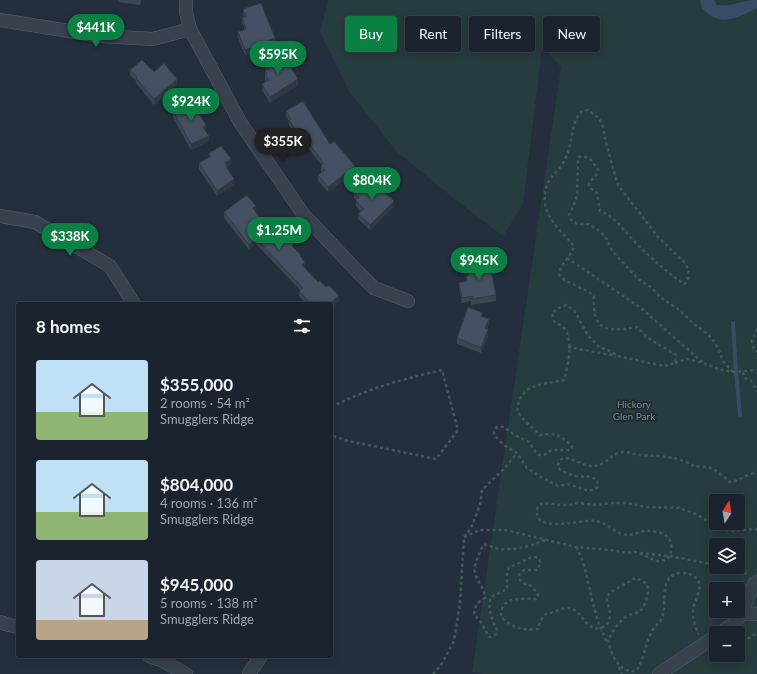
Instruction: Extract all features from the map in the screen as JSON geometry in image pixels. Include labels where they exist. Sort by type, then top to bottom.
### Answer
[{"type":"street","points":[[186,0],[186,12],[190,29],[240,122],[303,214],[374,288],[408,301]]},
{"type":"street","points":[[0,20],[100,36],[152,39],[190,29]]},
{"type":"street","points":[[0,216],[36,222],[110,266],[133,302]]},
{"type":"street","points":[[745,604],[755,582],[754,579]]},
{"type":"street","points":[[745,613],[757,614]]},
{"type":"street","points":[[731,626],[738,618]]},
{"type":"street","points":[[0,622],[16,627]]},
{"type":"street","points":[[659,674],[709,640]]},
{"type":"street","points":[[155,658],[186,674]]},
{"type":"street","points":[[249,674],[260,658]]},
{"type":"path","points":[[675,363],[676,355],[648,338],[637,327],[619,330],[606,329],[596,320],[594,296],[589,292],[565,281],[559,275],[560,267],[573,250],[574,246],[550,218],[546,204],[546,188],[550,178],[560,168],[566,158],[572,142],[575,122],[579,114],[583,111],[588,110],[599,118],[603,127],[618,186],[658,237],[685,263],[688,269],[688,281],[684,284],[673,276],[638,246],[624,229],[608,214],[600,211],[597,193],[590,188],[589,183],[596,175],[598,169],[590,159],[583,156],[579,157],[578,161],[577,196],[569,215],[571,220],[577,224],[589,224],[600,231],[614,252],[638,279],[652,288],[660,297],[678,309],[711,337],[718,348],[723,361],[733,372]]},
{"type":"path","points":[[567,258],[641,308],[703,363]]},
{"type":"path","points":[[618,356],[599,347],[587,334],[574,310],[566,305],[559,308],[552,313],[554,321],[563,327],[567,334],[570,354],[564,380],[531,387],[523,393],[518,405],[518,412],[540,435],[550,433],[560,436],[572,446],[571,450],[552,450],[544,455],[539,455],[529,442],[503,427],[497,428],[494,435],[504,445],[517,453],[527,468],[558,486],[568,484],[589,491],[598,487],[597,480],[587,475],[576,477],[562,471],[558,468],[558,464],[561,460],[567,458],[589,466],[602,465],[613,456],[623,452],[640,455],[662,456],[681,460],[693,466],[711,468],[730,482],[741,479],[753,472],[757,473]]},
{"type":"path","points":[[757,329],[752,341],[754,350],[757,352]]},
{"type":"path","points":[[568,347],[664,366],[687,359],[733,372],[757,370]]},
{"type":"path","points":[[333,406],[351,397],[392,382],[442,370],[458,430],[436,459],[344,440],[333,436]]},
{"type":"path","points":[[743,372],[745,373],[745,378],[751,381],[757,391]]},
{"type":"path","points":[[433,674],[454,641],[460,603],[464,537],[471,528],[478,510],[482,490],[504,469],[517,453]]},
{"type":"path","points":[[638,552],[656,561],[665,560],[670,556],[672,546],[668,538],[657,531],[646,531],[630,535],[615,532],[601,522],[595,521],[588,520],[574,523],[550,524],[542,522],[538,518],[536,512],[538,506],[543,503],[566,505],[578,503],[596,505],[627,503],[645,507],[679,508],[696,514],[712,524],[729,531],[757,529]]},
{"type":"path","points":[[464,537],[480,530],[505,530],[576,547],[626,553],[638,552],[670,556],[709,564]]},
{"type":"path","points":[[545,540],[524,548],[497,549],[487,544],[483,545],[475,569],[476,575],[484,591],[485,598],[479,601],[475,607],[474,614],[482,624],[489,637],[496,635],[497,630],[492,622],[489,602],[491,597],[507,589],[507,570],[510,567],[532,557],[538,558],[541,563],[537,570],[524,570],[519,575],[522,582],[531,586],[538,594],[536,599],[518,599],[506,602],[502,607],[502,618],[517,628],[528,631],[538,629],[540,621],[546,614],[554,613],[567,608],[572,608],[576,611],[587,624],[593,628],[600,628],[607,625],[609,620],[607,596],[619,587],[637,578],[647,584],[648,592],[639,612],[629,614],[622,620],[610,636],[608,642],[613,655],[621,668],[631,672],[636,671],[644,648],[664,611],[664,594],[666,583],[669,578],[680,573],[691,574],[698,580],[700,586],[692,611],[702,645]]},
{"type":"path","points":[[576,547],[582,558],[600,628],[622,674]]},
{"type":"path","points":[[743,574],[754,579]]},
{"type":"path","points":[[745,641],[753,635],[757,635]]},
{"type":"green space","name":"Hickory Glen Park","points":[[328,0],[757,0],[757,674],[484,674],[472,672],[561,67],[547,52],[600,52],[600,16],[543,16],[543,48],[542,47],[523,205],[503,236],[457,201],[396,151],[349,91],[320,32]]},
{"type":"water","points":[[700,0],[714,0],[717,5],[722,5],[757,0],[757,8],[740,16],[722,20],[706,12],[702,7]]},
{"type":"building","points":[[261,3],[275,38],[245,50],[238,32],[246,29],[242,18],[246,17],[243,9]]},
{"type":"building","points":[[281,52],[298,79],[270,97],[262,84],[269,80],[265,75],[267,74],[265,71],[269,69],[265,62]]},
{"type":"building","points":[[142,60],[154,72],[164,63],[177,79],[154,99],[130,70]]},
{"type":"building","points":[[192,101],[206,125],[203,127],[209,136],[191,144],[173,111]]},
{"type":"building","points":[[303,101],[330,144],[334,141],[355,166],[328,187],[318,175],[325,170],[321,166],[323,164],[321,161],[322,160],[308,143],[305,145],[289,120],[291,119],[286,111]]},
{"type":"building","points":[[221,146],[231,159],[225,163],[234,179],[217,191],[199,163],[211,156],[209,153]]},
{"type":"building","points":[[369,178],[394,201],[370,225],[358,214],[364,209],[356,200],[359,197],[354,192]]},
{"type":"building","points":[[247,195],[256,206],[253,208],[262,221],[260,222],[274,241],[283,233],[294,244],[292,246],[301,255],[300,256],[305,262],[302,265],[318,282],[320,281],[326,287],[329,285],[339,296],[332,302],[309,302],[299,291],[303,288],[256,239],[249,245],[224,212]]},
{"type":"building","points":[[489,260],[496,295],[471,299],[473,296],[462,298],[459,283],[467,281],[466,276],[469,275],[468,272],[471,271],[470,263]]},
{"type":"building","points":[[468,307],[483,313],[481,316],[489,319],[485,328],[488,330],[481,348],[457,338]]},
{"type":"waterway","points":[[733,323],[740,415]]}]
